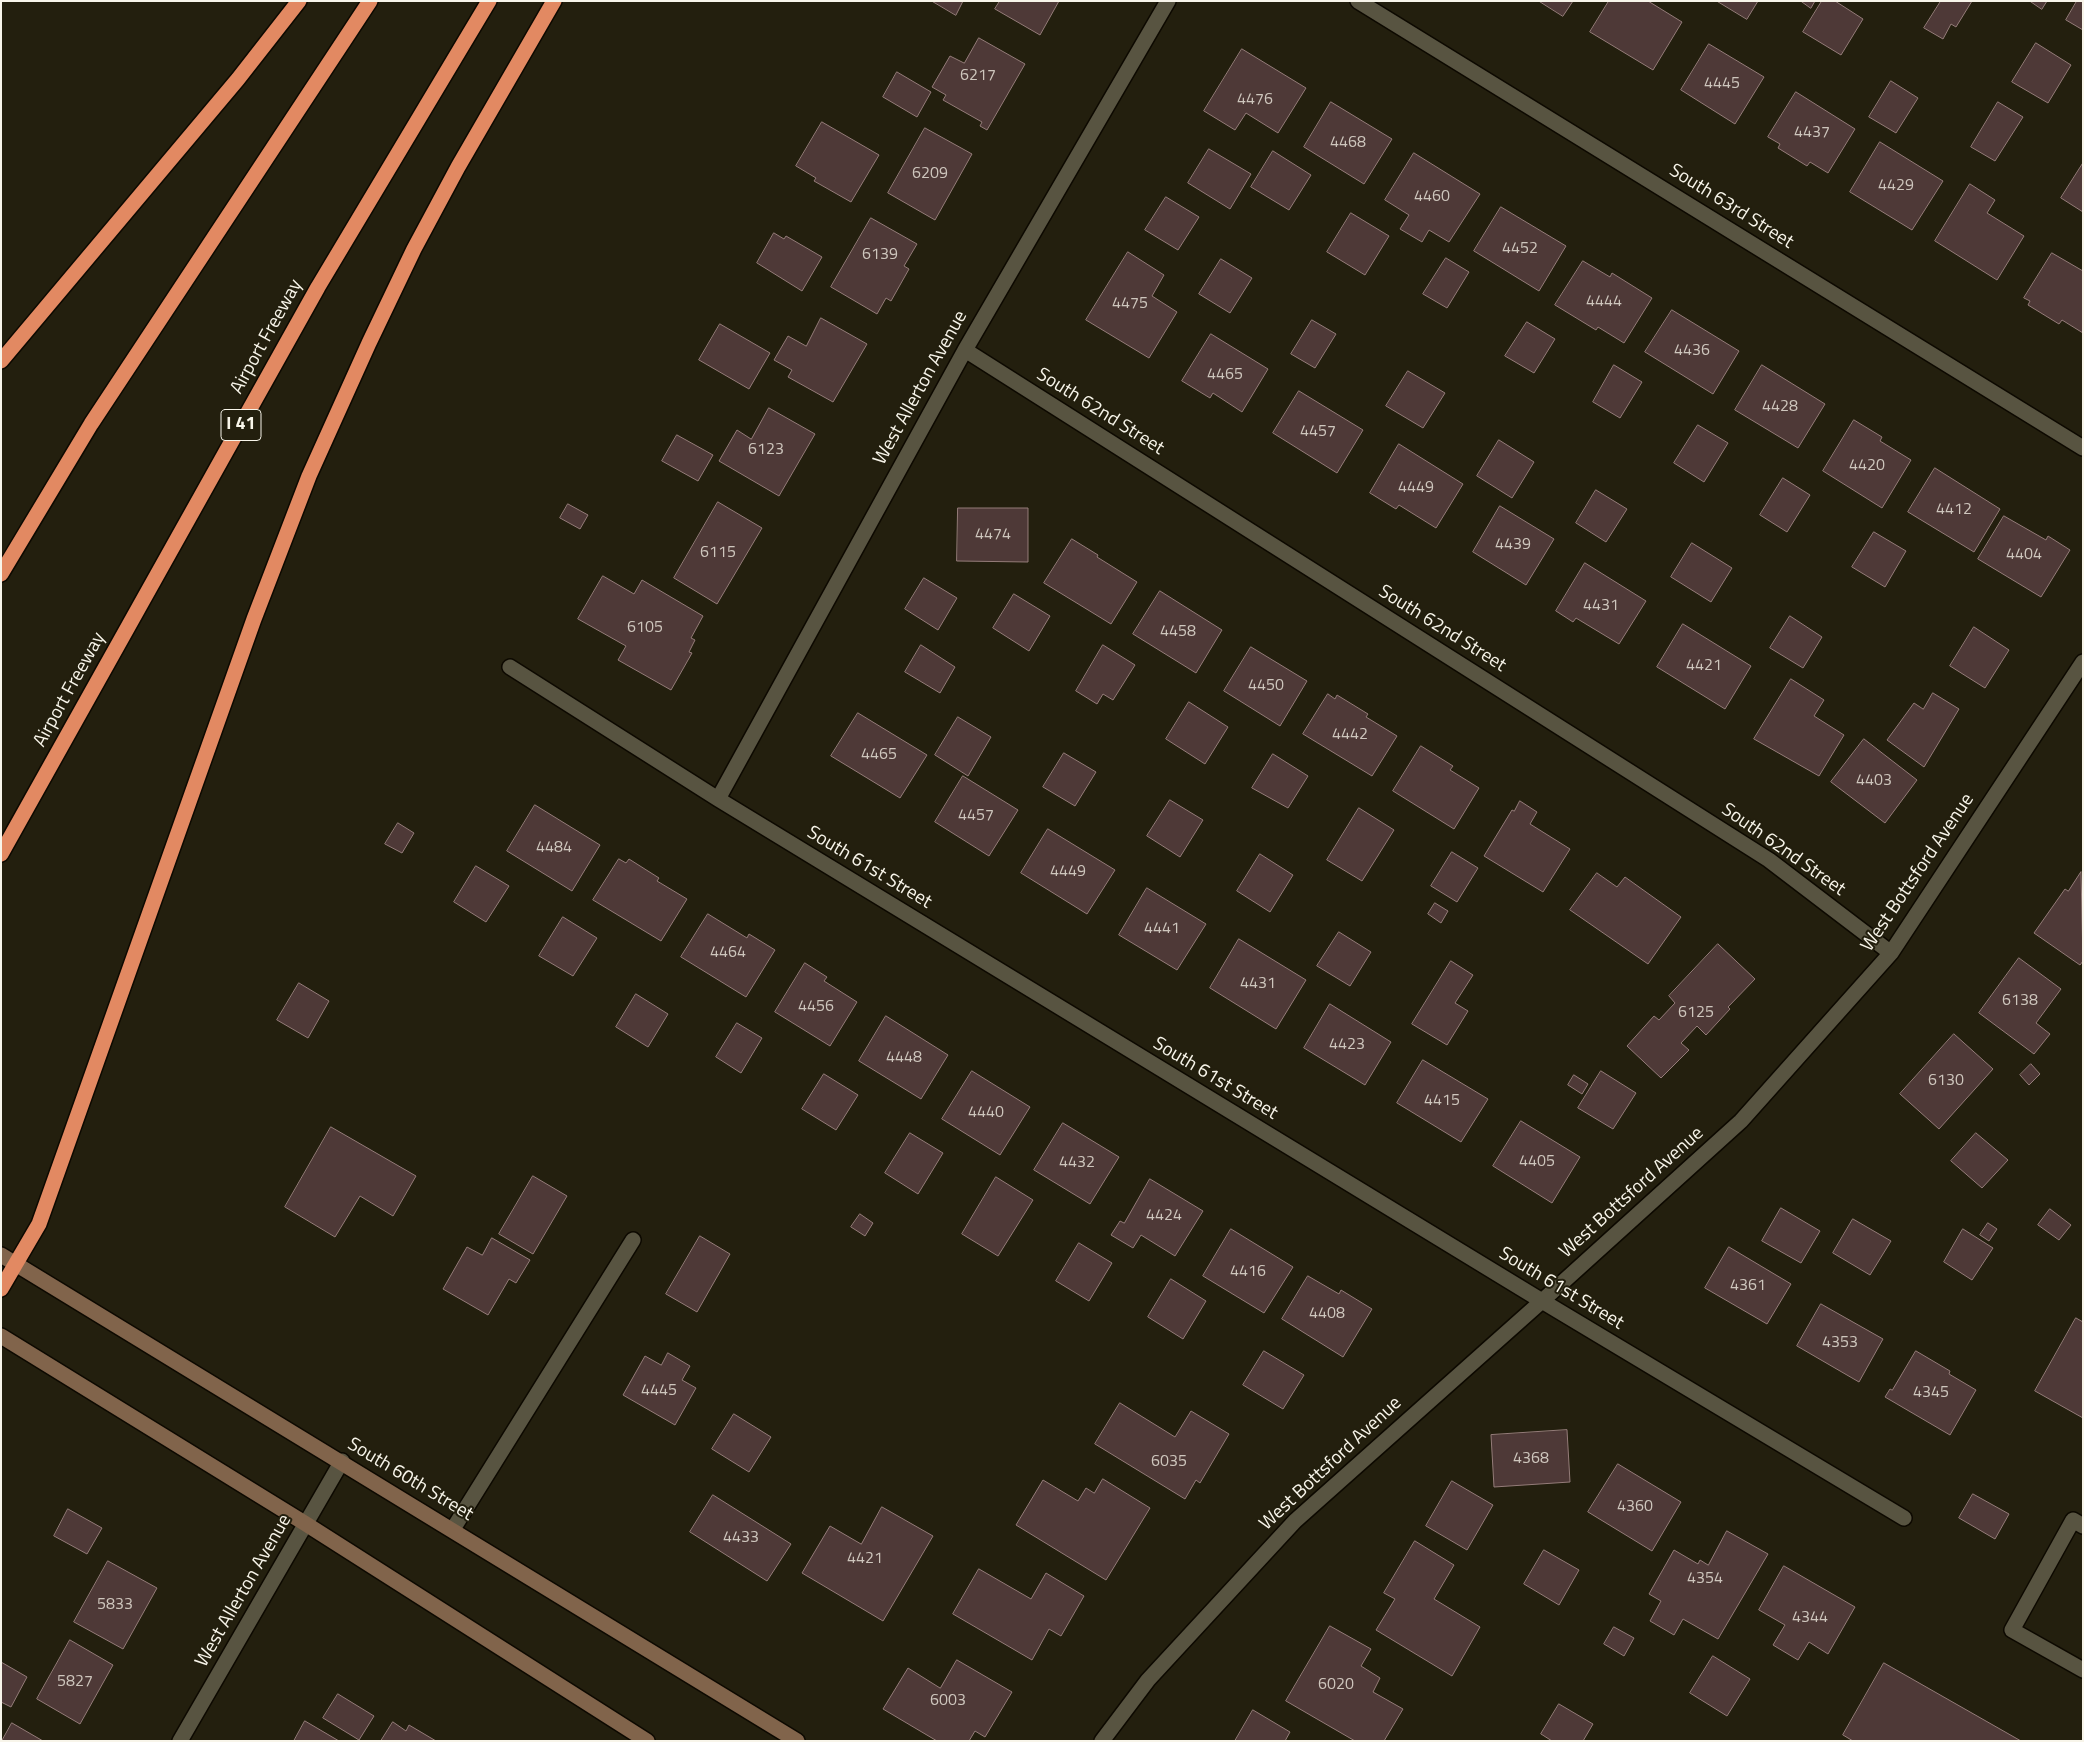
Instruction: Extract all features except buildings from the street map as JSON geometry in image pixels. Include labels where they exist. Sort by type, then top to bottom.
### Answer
[{"type":"highway","points":[[1,361],[238,79],[299,1]]},
{"type":"highway","points":[[1,574],[91,424],[370,1]]},
{"type":"highway","name":"Airport Freeway","points":[[1,854],[318,287],[489,1]]},
{"type":"highway","points":[[1,1289],[39,1224],[254,618],[309,476],[414,249],[458,167],[554,1]]},
{"type":"main road","name":"South 60th Street","points":[[1,1255],[342,1461],[797,1741]]},
{"type":"main road","points":[[1,1336],[306,1524],[647,1741]]},
{"type":"street","name":"West Allerton Avenue","points":[[718,799],[965,350],[1168,1]]},
{"type":"street","name":"South 63rd Street","points":[[1358,1],[2083,448]]},
{"type":"street","name":"South 62nd Street","points":[[965,350],[1769,860],[1891,953]]},
{"type":"street","name":"West Bottsford Avenue","points":[[1102,1741],[1148,1680],[1295,1521],[1542,1301],[1740,1121],[1891,953],[2083,662]]},
{"type":"street","name":"South 61st Street","points":[[510,667],[718,799],[1542,1301],[1904,1518]]},
{"type":"street","points":[[453,1529],[633,1240]]},
{"type":"street","name":"West Allerton Avenue","points":[[180,1741],[342,1461]]},
{"type":"street","points":[[2083,1526],[2073,1520],[2012,1630],[2083,1670]]}]
